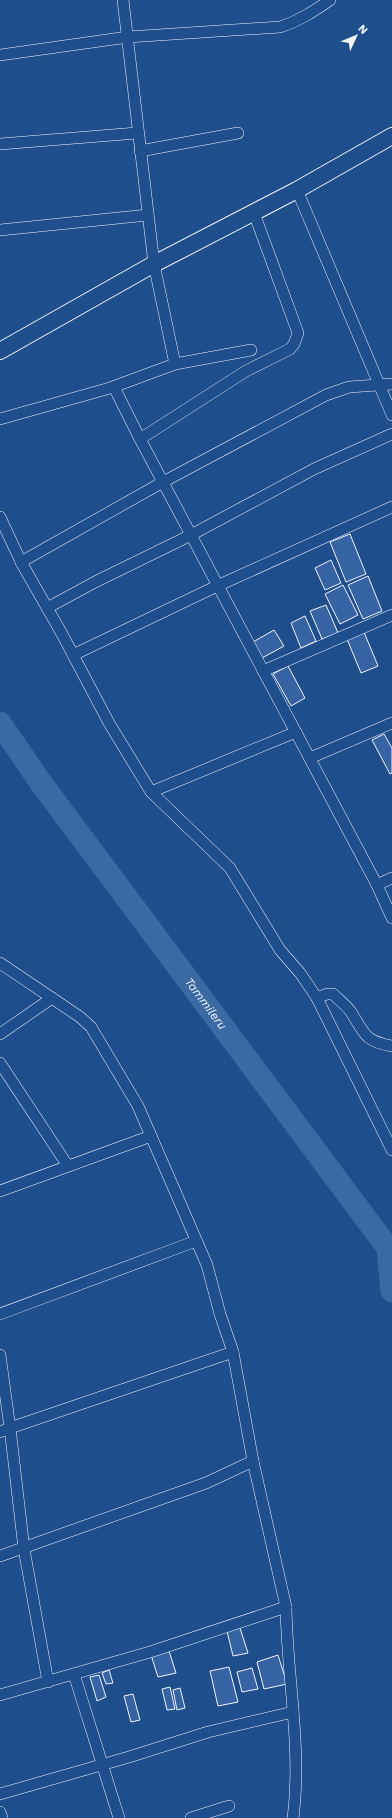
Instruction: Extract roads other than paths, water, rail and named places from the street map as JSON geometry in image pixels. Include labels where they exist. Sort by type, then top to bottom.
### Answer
[{"type":"main road","points":[[0,351],[154,264],[297,190],[392,136]]},
{"type":"street","points":[[123,0],[137,133],[154,264],[175,364]]},
{"type":"street","points":[[0,55],[128,37],[280,27],[294,23],[330,0]]},
{"type":"street","points":[[0,144],[137,133]]},
{"type":"street","points":[[140,151],[238,134]]},
{"type":"street","points":[[297,190],[392,415]]},
{"type":"street","points":[[140,439],[246,371],[290,349],[294,344],[298,333],[254,213]]},
{"type":"street","points":[[0,230],[148,215]]},
{"type":"street","points":[[0,419],[114,387],[175,364],[251,350]]},
{"type":"street","points":[[21,562],[163,482],[326,395],[349,387],[392,384]]},
{"type":"street","points":[[114,387],[140,439],[377,885],[392,918]]},
{"type":"street","points":[[47,608],[95,582],[191,535],[314,469],[392,434]]},
{"type":"street","points":[[73,655],[218,586],[392,507]]},
{"type":"street","points":[[0,517],[21,562],[109,723],[151,792],[230,868],[280,950],[300,973],[317,998],[392,1150]]},
{"type":"street","points":[[263,671],[392,615]]},
{"type":"street","points":[[310,758],[392,723]]},
{"type":"street","points":[[151,792],[296,732]]},
{"type":"street","points":[[377,885],[392,878]]},
{"type":"street","points":[[0,963],[80,1017],[91,1027],[138,1106],[207,1265],[220,1314],[233,1352],[254,1462],[286,1607],[287,1643],[295,1729],[293,1818]]},
{"type":"street","points":[[317,998],[327,994],[333,994],[350,1011],[366,1037],[378,1044],[392,1046]]},
{"type":"street","points":[[0,1034],[52,998]]},
{"type":"street","points":[[0,1063],[68,1166]]},
{"type":"street","points":[[0,1191],[151,1136]]},
{"type":"street","points":[[0,1314],[196,1241]]},
{"type":"street","points":[[5,1430],[233,1352]]},
{"type":"street","points":[[0,1355],[5,1430],[24,1549],[48,1682]]},
{"type":"street","points":[[0,1556],[24,1549],[206,1483],[254,1462]]},
{"type":"street","points":[[0,1695],[150,1652],[286,1607]]},
{"type":"street","points":[[74,1674],[119,1818]]},
{"type":"street","points":[[0,1794],[102,1765],[208,1732],[293,1712]]},
{"type":"street","points":[[191,1818],[228,1806]]},
{"type":"street","points":[[0,1812],[2,1818]]},
{"type":"waterway","name":"Tammileru","points":[[0,723],[41,783],[388,1248],[392,1291]]}]
